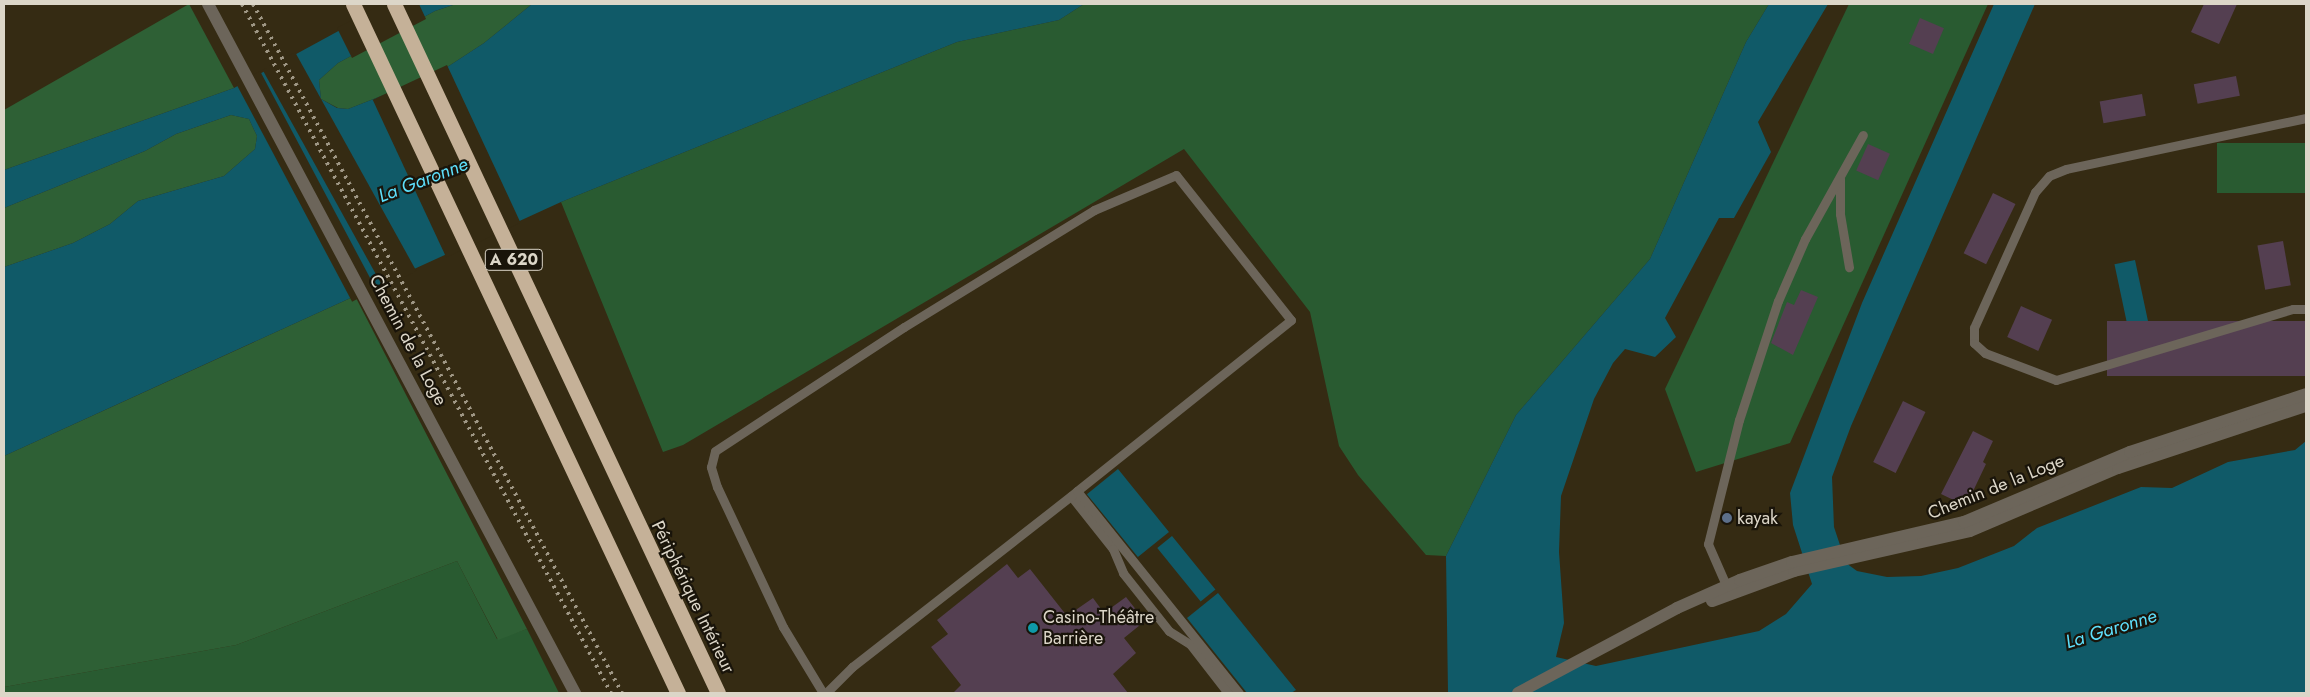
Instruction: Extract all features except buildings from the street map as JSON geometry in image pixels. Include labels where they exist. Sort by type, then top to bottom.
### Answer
[{"type":"highway","name":"A 620","points":[[353,4],[600,532],[678,693]]},
{"type":"highway","name":"Périphérique Intérieur","points":[[394,4],[718,693]]},
{"type":"street","name":"Chemin de la Loge","points":[[208,4],[575,693]]},
{"type":"street","name":"Chemin de la Loge","points":[[1518,693],[1726,585],[1929,533],[1964,522],[2130,452],[2306,394]]},
{"type":"street","name":"Chemin de la Loge","points":[[1868,548],[1970,531],[2118,468],[2306,406]]},
{"type":"street","name":"Chemin de la Loge","points":[[1642,628],[1793,567]]},
{"type":"lane","points":[[2306,118],[2066,169],[2049,176],[2035,192],[1974,328],[1974,343],[1985,353],[2056,380],[2293,309],[2306,308]]},
{"type":"lane","points":[[1726,585],[1708,544],[1739,420],[1778,301],[1806,239],[1862,135]]},
{"type":"lane","points":[[1176,175],[1291,320],[852,667],[824,693],[779,619],[717,488],[711,467],[715,451],[904,327],[1094,210],[1176,175]]},
{"type":"lane","points":[[1840,178],[1840,214],[1849,267]]},
{"type":"lane","points":[[1074,493],[1113,549],[1122,573],[1169,631],[1190,644],[1228,693]]},
{"type":"lane","points":[[1074,493],[1239,693]]},
{"type":"green space","points":[[189,4],[234,88],[4,170],[4,110]]},
{"type":"green space","points":[[456,4],[532,4],[484,43],[435,75],[348,109],[338,108],[321,99],[319,80],[338,63],[435,11]]},
{"type":"green space","points":[[1084,4],[1769,4],[1746,42],[1650,259],[1516,415],[1446,556],[1426,555],[1358,475],[1339,446],[1310,312],[1184,149],[683,445],[663,452],[561,202],[957,42],[1059,20]]},
{"type":"green space","points":[[1849,4],[1988,4],[1790,443],[1696,472],[1665,389]]},
{"type":"green space","points":[[231,115],[249,119],[257,136],[255,149],[224,176],[138,201],[110,224],[73,243],[4,267],[4,208],[145,151],[176,134]]},
{"type":"green space","points":[[2217,143],[2306,143],[2306,193],[2217,193]]},
{"type":"green space","points":[[355,296],[527,629],[498,640],[457,561],[236,645],[4,687],[4,456]]},
{"type":"green space","points":[[457,561],[497,639],[527,629],[559,693],[4,693],[4,687],[236,645]]},
{"type":"water","name":"La Garonne","points":[[388,4],[456,4],[435,11],[338,63],[319,80],[321,99],[337,108],[348,109],[435,75],[484,43],[532,4],[1084,4],[1059,20],[957,42],[561,202],[4,456],[4,267],[73,243],[110,224],[138,201],[224,176],[255,149],[257,136],[249,119],[231,115],[176,134],[145,151],[4,208],[4,170],[234,88]]},
{"type":"water","name":"La Garonne","points":[[1769,4],[1828,4],[1758,122],[1771,152],[1734,218],[1719,218],[1665,318],[1676,337],[1655,357],[1625,349],[1613,363],[1594,399],[1561,496],[1559,552],[1564,623],[1556,657],[1596,666],[1759,631],[1786,614],[1812,584],[1793,525],[1790,493],[1862,303],[1994,4],[2035,4],[1851,426],[1832,477],[1834,527],[1846,563],[1857,571],[1887,577],[1921,576],[1958,568],[2014,546],[2037,528],[2141,487],[2172,488],[2228,462],[2295,450],[2306,441],[2306,693],[1448,693],[1446,556],[1516,415],[1650,259],[1746,42]]},
{"type":"water","points":[[2135,260],[2149,325],[2128,329],[2114,264]]},
{"type":"water","points":[[1118,469],[1169,532],[1138,557],[1087,494]]},
{"type":"water","points":[[1172,536],[1215,590],[1201,602],[1157,548]]},
{"type":"water","points":[[1218,593],[1296,690],[1291,693],[1247,693],[1187,618]]},
{"type":"pier","points":[[382,4],[419,4],[426,19],[352,58],[337,28]]},
{"type":"pier","points":[[295,52],[416,271],[384,289],[263,70]]},
{"type":"pier","points":[[447,65],[521,223],[446,257],[373,100]]},
{"type":"pier","points":[[260,71],[376,289],[352,302],[236,84]]},
{"type":"railway","points":[[242,4],[611,693]]},
{"type":"railway","points":[[253,4],[622,693]]},
{"type":"place","name":"kayak","points":[[1727,518]]},
{"type":"place","name":"Casino-Théâtre Barrière","points":[[1033,628]]}]
